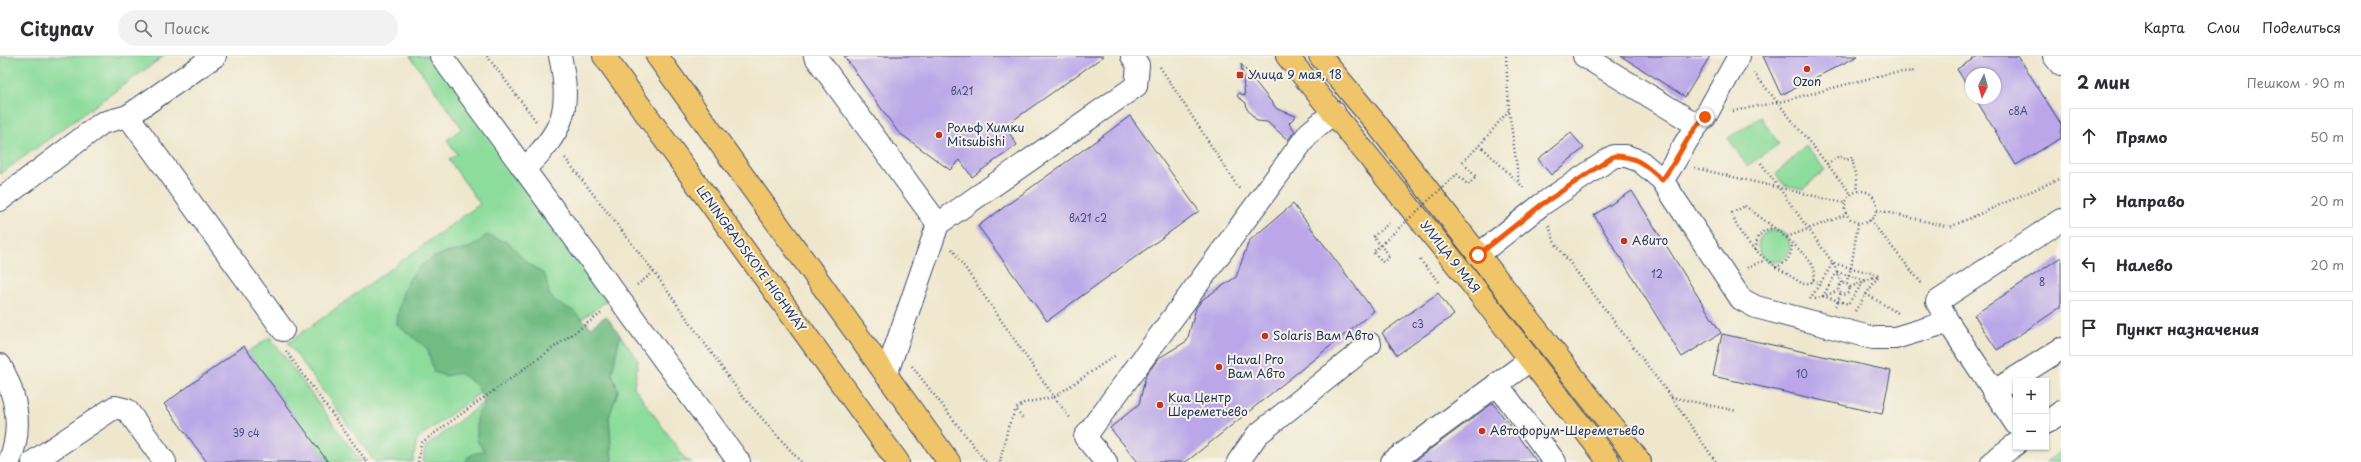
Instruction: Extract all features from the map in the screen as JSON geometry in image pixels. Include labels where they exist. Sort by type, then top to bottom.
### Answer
[{"type":"main road","name":"LENINGRADSKOYE HIGHWAY","points":[[604,56],[898,462]]},
{"type":"main road","points":[[656,56],[949,462]]},
{"type":"main road","name":"УЛИЦА 9 МАЯ","points":[[1287,56],[1464,274],[1609,462]]},
{"type":"main road","name":"УЛИЦА 9 МАЯ","points":[[1320,56],[1375,122],[1640,462]]},
{"type":"street","points":[[0,200],[102,123],[128,116],[215,56]]},
{"type":"street","points":[[441,56],[739,462]]},
{"type":"street","points":[[524,169],[551,141],[561,122],[566,93],[560,56]]},
{"type":"street","points":[[815,56],[937,225]]},
{"type":"street","points":[[886,375],[937,225],[1136,86],[1138,65],[1132,56]]},
{"type":"street","points":[[1584,56],[1701,121]]},
{"type":"street","points":[[1669,171],[1740,56]]},
{"type":"street","points":[[2054,56],[2061,65]]},
{"type":"street","points":[[1106,462],[1085,437],[1309,133],[1334,112]]},
{"type":"street","points":[[128,116],[283,339]]},
{"type":"street","points":[[1478,255],[1541,205],[1614,156],[1626,156],[1669,171],[1741,299],[1756,307],[1873,338],[1895,338],[1948,322]]},
{"type":"street","points":[[2013,420],[1993,392],[1948,322],[1937,302],[2061,220]]},
{"type":"street","points":[[1238,462],[1257,435],[1370,344]]},
{"type":"street","points":[[1993,392],[2061,349]]},
{"type":"street","points":[[1392,462],[1530,360]]},
{"type":"street","points":[[0,365],[14,396],[16,412],[16,446],[9,462]]},
{"type":"street","points":[[1497,384],[1555,462]]},
{"type":"street","points":[[33,462],[115,407],[127,410],[165,462]]},
{"type":"street","points":[[2049,421],[2061,412]]},
{"type":"street","points":[[1992,462],[2013,446]]},
{"type":"path","points":[[487,56],[551,141],[654,272],[742,396],[801,462]]},
{"type":"path","points":[[1506,56],[1510,110],[1519,184]]},
{"type":"path","points":[[1740,56],[1779,102],[1851,194]]},
{"type":"path","points":[[1158,62],[1240,191]]},
{"type":"path","points":[[1701,121],[1890,73],[1917,71]]},
{"type":"path","points":[[1390,222],[1373,237],[1377,242],[1381,247],[1390,256],[1383,262],[1373,252],[1379,247],[1384,242],[1456,174],[1468,185],[1476,177],[1462,162],[1480,145],[1510,110]]},
{"type":"path","points":[[1480,145],[1541,205],[1555,243],[1671,397],[1716,462]]},
{"type":"path","points":[[1827,164],[1839,156],[1846,160],[1852,157],[1858,191]]},
{"type":"path","points":[[1761,163],[1780,188],[1807,229],[1833,263],[1844,283],[1850,287]]},
{"type":"path","points":[[1669,171],[1780,188],[1844,203]]},
{"type":"path","points":[[1877,210],[1950,227],[2061,178]]},
{"type":"path","points":[[1845,215],[1844,203],[1851,194],[1866,190],[1876,199],[1877,210],[1870,220],[1858,224]]},
{"type":"path","points":[[1745,206],[1774,228],[1787,238],[1814,267],[1815,277],[1811,283],[1803,284],[1775,267],[1756,250],[1734,222],[1732,213],[1745,206]]},
{"type":"path","points":[[1787,238],[1845,215]]},
{"type":"path","points":[[1845,215],[1858,224]]},
{"type":"path","points":[[1870,220],[1937,302]]},
{"type":"path","points":[[1838,291],[1838,286],[1844,283],[1849,276],[1858,224]]},
{"type":"path","points":[[937,225],[1054,398]]},
{"type":"path","points":[[1756,250],[1758,235],[1763,231],[1774,228]]},
{"type":"path","points":[[1775,267],[1780,266],[1790,257],[1792,244]]},
{"type":"path","points":[[1833,263],[1879,275]]},
{"type":"path","points":[[1809,301],[1833,263]]},
{"type":"path","points":[[418,462],[421,443],[654,272]]},
{"type":"path","points":[[1837,272],[1865,280]]},
{"type":"path","points":[[1823,296],[1837,272]]},
{"type":"path","points":[[1879,275],[1852,315],[1846,295],[1850,287],[1879,275]]},
{"type":"path","points":[[1813,280],[1820,284]]},
{"type":"path","points":[[1848,304],[1865,280]]},
{"type":"path","points":[[1809,301],[1838,291]]},
{"type":"path","points":[[1838,291],[1846,295]]},
{"type":"path","points":[[1840,311],[1834,309],[1841,293]]},
{"type":"path","points":[[1866,294],[1926,329]]},
{"type":"path","points":[[1823,296],[1848,304]]},
{"type":"path","points":[[1809,301],[1815,303]]},
{"type":"path","points":[[283,339],[367,462]]},
{"type":"path","points":[[896,345],[986,462]]},
{"type":"path","points":[[1000,462],[1008,427],[1016,409],[1024,403],[1054,398],[1120,353]]},
{"type":"path","points":[[1671,397],[1737,411]]},
{"type":"path","points":[[1016,409],[1022,418]]},
{"type":"green space","points":[[0,56],[164,56],[0,174]]},
{"type":"green space","points":[[410,56],[433,56],[608,300],[417,439],[413,462],[375,462],[288,343],[480,204],[449,160],[457,154],[447,140],[462,128]]},
{"type":"green space","points":[[1761,117],[1779,144],[1747,166],[1728,138]]},
{"type":"green space","points":[[1806,146],[1825,170],[1803,189],[1784,185],[1776,174]]},
{"type":"green space","points":[[1771,230],[1777,230],[1787,237],[1790,246],[1789,252],[1783,259],[1777,262],[1771,262],[1761,255],[1758,249],[1758,243],[1765,233]]},
{"type":"green space","points":[[487,235],[509,243],[526,262],[545,275],[549,294],[557,303],[572,310],[591,327],[606,316],[620,335],[612,373],[618,391],[609,417],[612,462],[466,462],[471,456],[484,451],[477,440],[477,415],[485,404],[477,385],[459,373],[446,376],[434,372],[427,348],[397,325],[398,313],[403,292],[413,274],[420,267],[429,260],[442,254],[469,248]]},
{"type":"green space","points":[[620,335],[638,360],[634,387],[687,461],[692,462],[612,462],[609,417],[618,391],[612,373]]},
{"type":"green space","points":[[270,337],[361,462],[328,462],[248,352]]},
{"type":"green space","points":[[484,402],[484,451],[468,457],[466,462],[423,462],[425,447]]},
{"type":"green space","points":[[2061,451],[2061,462],[2046,462]]},
{"type":"building","points":[[844,56],[1104,56],[1005,126],[1017,145],[972,177],[960,160],[950,170],[898,132]]},
{"type":"building","points":[[1621,56],[1710,56],[1685,97]]},
{"type":"building","points":[[1763,56],[1858,56],[1781,95]]},
{"type":"building","points":[[1978,56],[2018,56],[2061,124],[2061,138],[2016,165],[1979,104],[2001,104],[2001,68],[1965,68],[1965,82],[1957,69]]},
{"type":"building","points":[[1241,64],[1277,109],[1296,116],[1289,123],[1295,131],[1288,140],[1267,122],[1257,121],[1247,109],[1246,103],[1237,96],[1239,93],[1245,96]]},
{"type":"building","points":[[1130,116],[1199,211],[1047,321],[978,226]]},
{"type":"building","points":[[1571,133],[1584,148],[1551,175],[1538,159]]},
{"type":"building","points":[[1632,191],[1721,333],[1682,357],[1594,215]]},
{"type":"building","points":[[1293,204],[1374,311],[1186,462],[1138,462],[1110,428],[1139,404],[1146,375],[1159,358],[1187,341],[1196,308],[1203,299],[1236,277],[1249,241]]},
{"type":"building","points":[[2061,257],[2061,307],[1997,350],[1974,315]]},
{"type":"building","points":[[1438,293],[1454,315],[1397,355],[1382,333]]},
{"type":"building","points":[[1722,334],[1891,371],[1882,414],[1713,376]]},
{"type":"building","points":[[244,346],[328,462],[207,462],[164,404]]},
{"type":"building","name":"Автофорум-Шереметьево","points":[[1493,403],[1537,462],[1413,462]]},
{"type":"place","name":"Ozon","points":[[1807,69]]},
{"type":"place","name":"Улица 9 мая, 18","points":[[1240,75]]},
{"type":"place","name":"Рольф Химки Mitsubishi","points":[[939,135]]},
{"type":"place","name":"Авито","points":[[1624,241]]},
{"type":"place","name":"Solaris Вам Авто","points":[[1265,336]]},
{"type":"place","name":"Haval Pro Вам Авто","points":[[1219,367]]},
{"type":"place","name":"Киа Центр Шереметьево","points":[[1160,405]]},
{"type":"place","name":"Автофорум-Шереметьево","points":[[1482,431]]},
{"type":"route","points":[[1478,255],[1541,205],[1614,156],[1626,156],[1640,161],[1662,180],[1675,163],[1697,125],[1705,117]]}]
